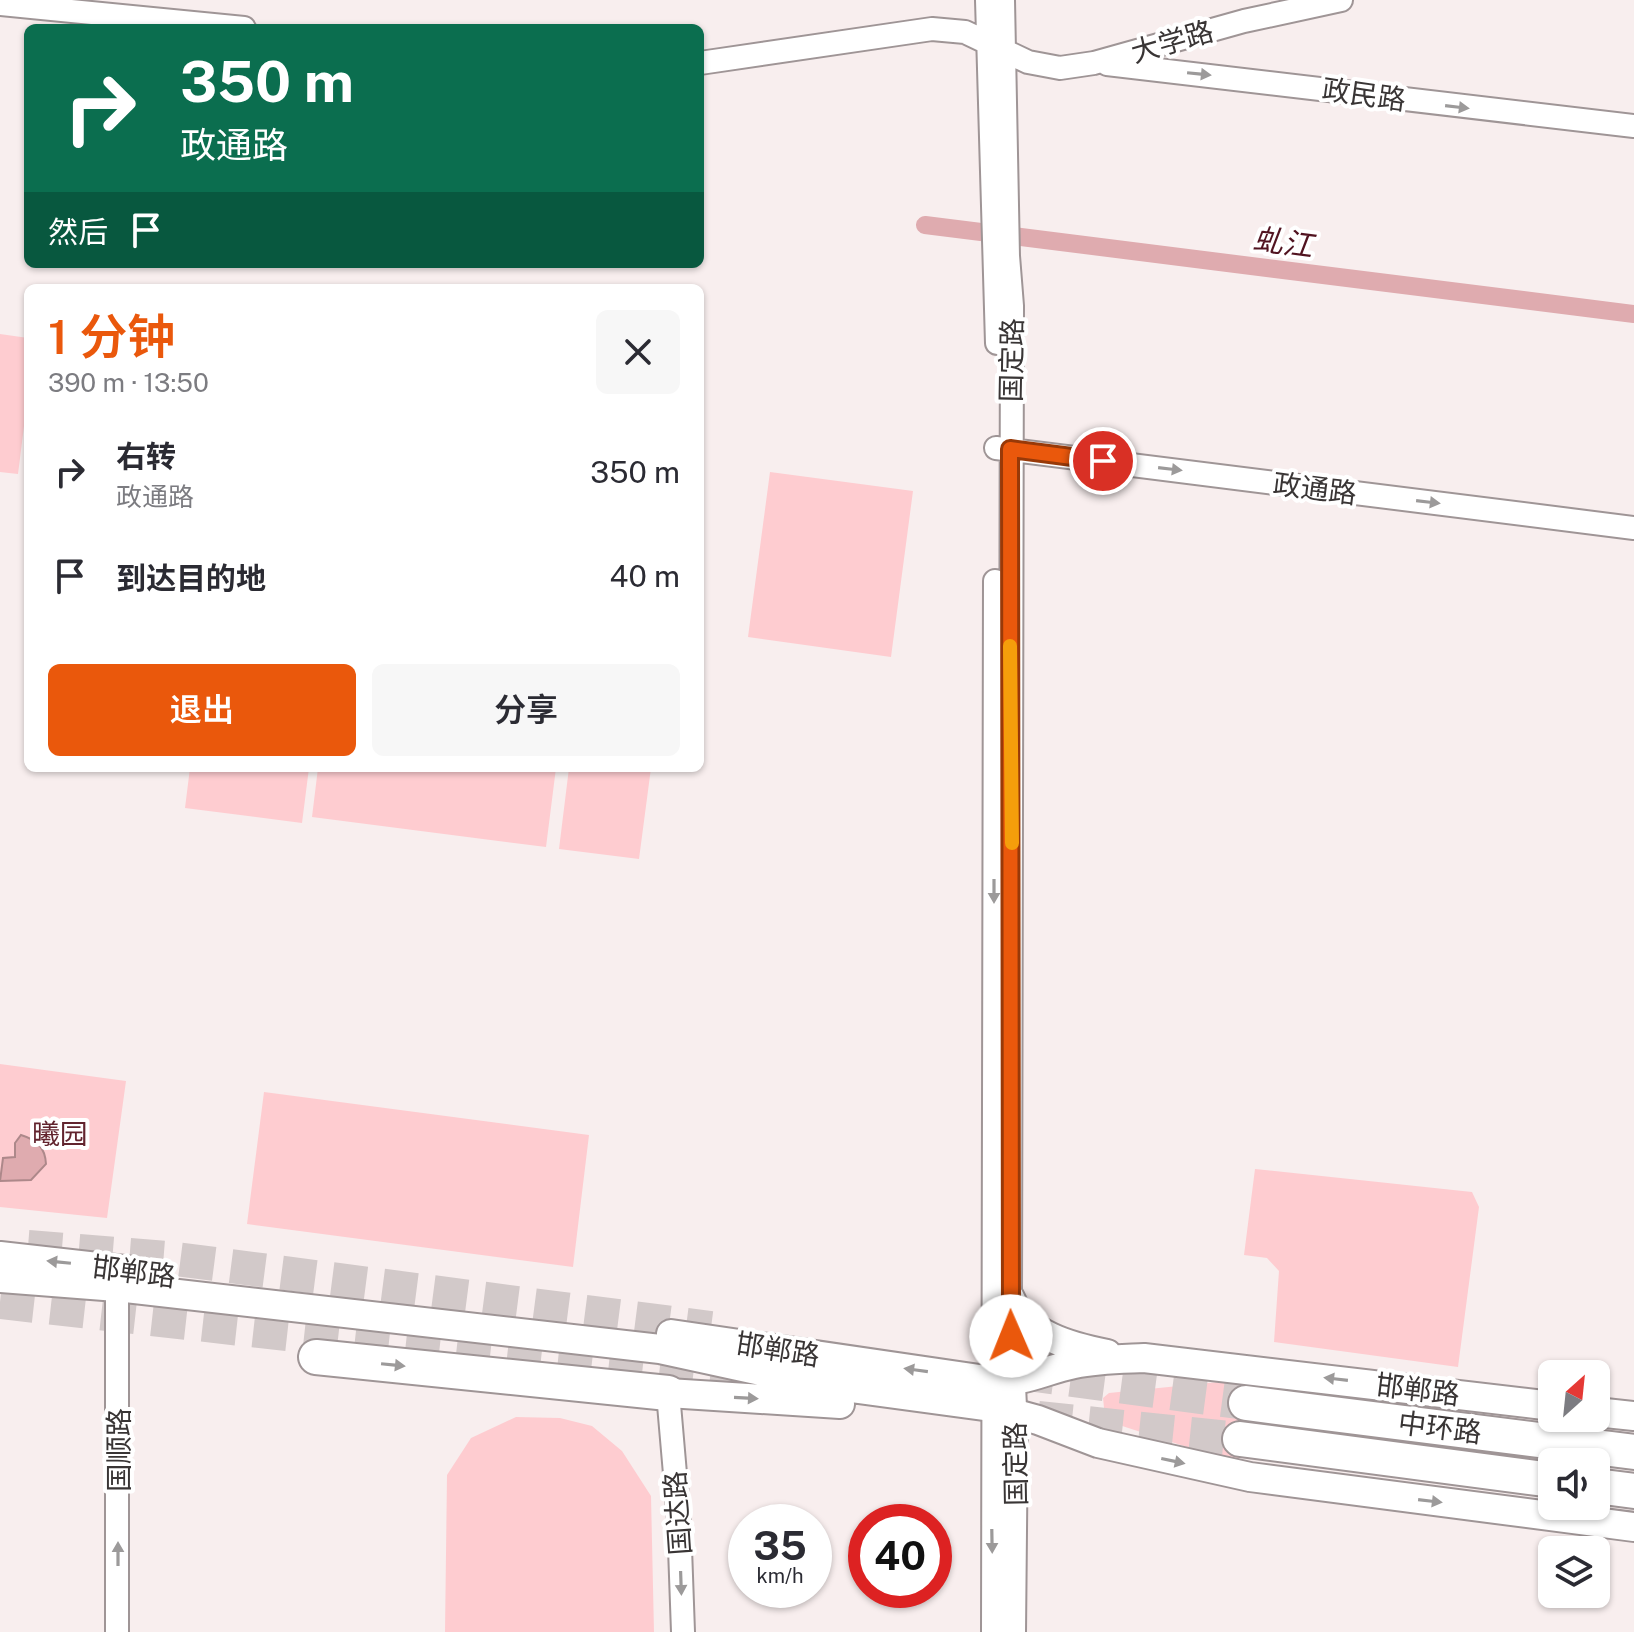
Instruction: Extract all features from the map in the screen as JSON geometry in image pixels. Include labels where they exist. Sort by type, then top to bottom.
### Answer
[{"type":"highway","points":[[316,1357],[668,1393]]},
{"type":"highway","name":"中环路","points":[[1246,1403],[1620,1450]]},
{"type":"highway","name":"中环路","points":[[1240,1439],[1538,1478]]},
{"type":"main road","name":"邯郸路","points":[[0,1256],[117,1278],[660,1349],[821,1384],[1003,1406],[1098,1443],[1250,1477],[1634,1527]]},
{"type":"main road","name":"邯郸路","points":[[0,1278],[117,1278]]},
{"type":"main road","points":[[1010,1298],[1020,1316],[1056,1339],[1104,1353],[1144,1358]]},
{"type":"main road","name":"邯郸路","points":[[668,1393],[810,1401],[1003,1406],[1075,1364],[1144,1358],[1538,1404]]},
{"type":"main road","points":[[1610,1413],[1634,1416]]},
{"type":"street","name":"国定路","points":[[987,0],[996,48],[1000,255],[1012,306],[1003,449],[1003,1406],[1014,1632]]},
{"type":"street","name":"国定路","points":[[996,48],[1003,0]]},
{"type":"street","name":"大学路","points":[[996,48],[1047,68],[1094,63],[1304,4],[1341,0]]},
{"type":"street","points":[[0,4],[203,24]]},
{"type":"street","points":[[704,62],[932,29],[965,32],[996,48]]},
{"type":"street","name":"政民路","points":[[1094,63],[1634,126]]},
{"type":"street","name":"国定路","points":[[993,1632],[1010,1298],[1003,449]]},
{"type":"street","name":"政通路","points":[[1003,449],[1634,528]]},
{"type":"street","name":"国顺路","points":[[117,1278],[117,1632]]},
{"type":"street","name":"国达路","points":[[668,1393],[679,1520],[683,1632]]},
{"type":"green space","points":[[0,334],[24,337],[24,426],[18,474],[0,472]]},
{"type":"green space","points":[[770,472],[913,491],[891,657],[748,637]]},
{"type":"green space","points":[[190,772],[308,772],[302,823],[185,808]]},
{"type":"green space","points":[[318,772],[555,772],[546,847],[312,817]]},
{"type":"green space","points":[[569,772],[650,772],[639,859],[559,849]]},
{"type":"green space","name":"曦园","points":[[0,1064],[126,1081],[107,1218],[0,1207]]},
{"type":"green space","points":[[264,1092],[589,1135],[573,1267],[247,1224]]},
{"type":"green space","points":[[1255,1169],[1472,1192],[1479,1207],[1458,1367],[1274,1342],[1279,1271],[1267,1258],[1244,1255]]},
{"type":"green space","points":[[1248,1379],[1239,1460],[1190,1448],[1113,1423],[1105,1417],[1103,1398],[1109,1393]]},
{"type":"green space","points":[[516,1417],[560,1418],[592,1426],[622,1451],[651,1496],[654,1632],[445,1632],[447,1475],[471,1438]]},
{"type":"shaded area","points":[[21,1135],[39,1145],[46,1164],[31,1180],[0,1181],[3,1158],[15,1157],[15,1143]]},
{"type":"waterway","name":"虬江","points":[[925,225],[1634,314]]},
{"type":"tunnel","points":[[28,1247],[168,1258],[711,1328]]},
{"type":"tunnel","points":[[0,1302],[759,1387]]},
{"type":"tunnel","points":[[1020,1373],[1246,1403]]},
{"type":"tunnel","points":[[1038,1418],[1240,1439]]},
{"type":"slow traffic","points":[[1010,646],[1012,843]]},
{"type":"route","points":[[1011,1336],[1010,449],[1103,461]]}]
